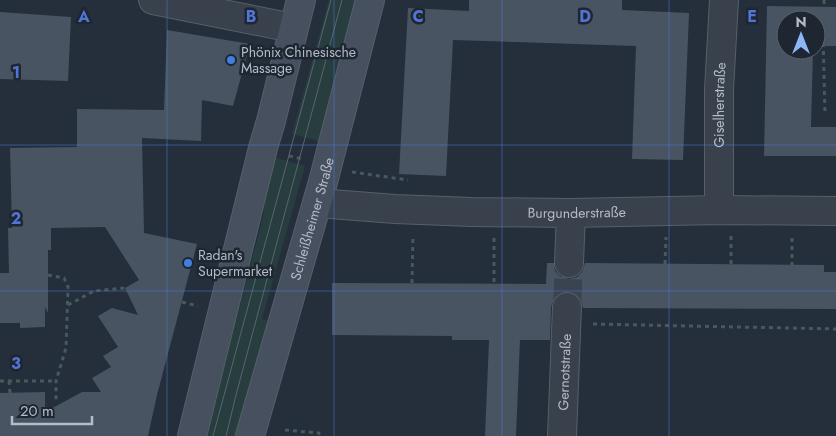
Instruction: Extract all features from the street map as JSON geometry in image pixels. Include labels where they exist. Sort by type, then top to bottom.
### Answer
[{"type":"main road","points":[[192,436],[262,148],[271,121],[301,0]]},
{"type":"main road","name":"Schleißheimer Straße","points":[[250,436],[318,203],[370,0]]},
{"type":"street","points":[[153,0],[293,28]]},
{"type":"street","name":"Giselherstraße","points":[[720,210],[719,90],[724,0]]},
{"type":"street","name":"Burgunderstraße","points":[[318,203],[413,210],[494,212],[836,210]]},
{"type":"street","points":[[569,263],[571,213]]},
{"type":"street","name":"Gernotstraße","points":[[562,436],[567,315]]},
{"type":"path","points":[[824,0],[824,7]]},
{"type":"path","points":[[824,60],[825,114]]},
{"type":"path","points":[[353,172],[408,180]]},
{"type":"path","points":[[412,283],[413,210]]},
{"type":"path","points":[[494,212],[494,284]]},
{"type":"path","points":[[48,275],[64,278],[68,287],[66,348],[56,381],[56,400]]},
{"type":"path","points":[[68,305],[94,291],[125,288]]},
{"type":"path","points":[[182,302],[198,306]]},
{"type":"path","points":[[567,315],[836,329]]},
{"type":"path","points":[[0,381],[56,381]]},
{"type":"path","points":[[9,381],[10,393]]},
{"type":"path","points":[[285,430],[319,433],[318,436]]},
{"type":"green space","points":[[329,0],[357,0],[337,71],[322,142],[292,134]]},
{"type":"green space","points":[[274,157],[305,166],[262,319],[272,322],[237,436],[206,436],[263,217]]},
{"type":"building","points":[[469,0],[622,0],[622,10],[689,13],[683,160],[632,159],[636,46],[453,40],[446,176],[399,174],[408,8],[469,11]]},
{"type":"building","points":[[767,6],[836,7],[836,46],[826,46],[826,10],[776,10],[776,60],[813,60],[811,127],[836,127],[836,156],[764,156]]},
{"type":"building","points":[[0,12],[71,17],[68,81],[0,79]]},
{"type":"building","points":[[167,30],[250,44],[233,106],[202,100],[201,141],[142,138],[144,233],[197,244],[148,436],[0,436],[0,393],[45,392],[45,412],[82,392],[101,392],[92,378],[111,367],[103,356],[118,347],[98,316],[112,308],[138,315],[125,288],[139,280],[105,227],[51,228],[51,250],[48,250],[48,313],[45,307],[45,327],[20,328],[20,323],[0,323],[0,273],[9,273],[8,228],[12,228],[10,148],[77,147],[77,109],[164,110]]},
{"type":"building","points":[[547,263],[554,263],[555,271],[560,276],[569,279],[577,277],[582,272],[585,263],[824,265],[824,272],[836,272],[836,309],[583,308],[581,300],[576,294],[568,291],[560,293],[554,298],[551,307],[550,340],[520,340],[516,436],[485,436],[489,340],[452,340],[452,336],[332,335],[332,283],[546,284]]},
{"type":"tunnel","points":[[567,307],[569,263]]},
{"type":"tram line","points":[[213,436],[331,0]]},
{"type":"tram line","points":[[226,436],[342,0]]},
{"type":"place","name":"Phönix Chinesische Massage","points":[[231,60]]},
{"type":"place","name":"Radan's Supermarket","points":[[188,263]]}]
